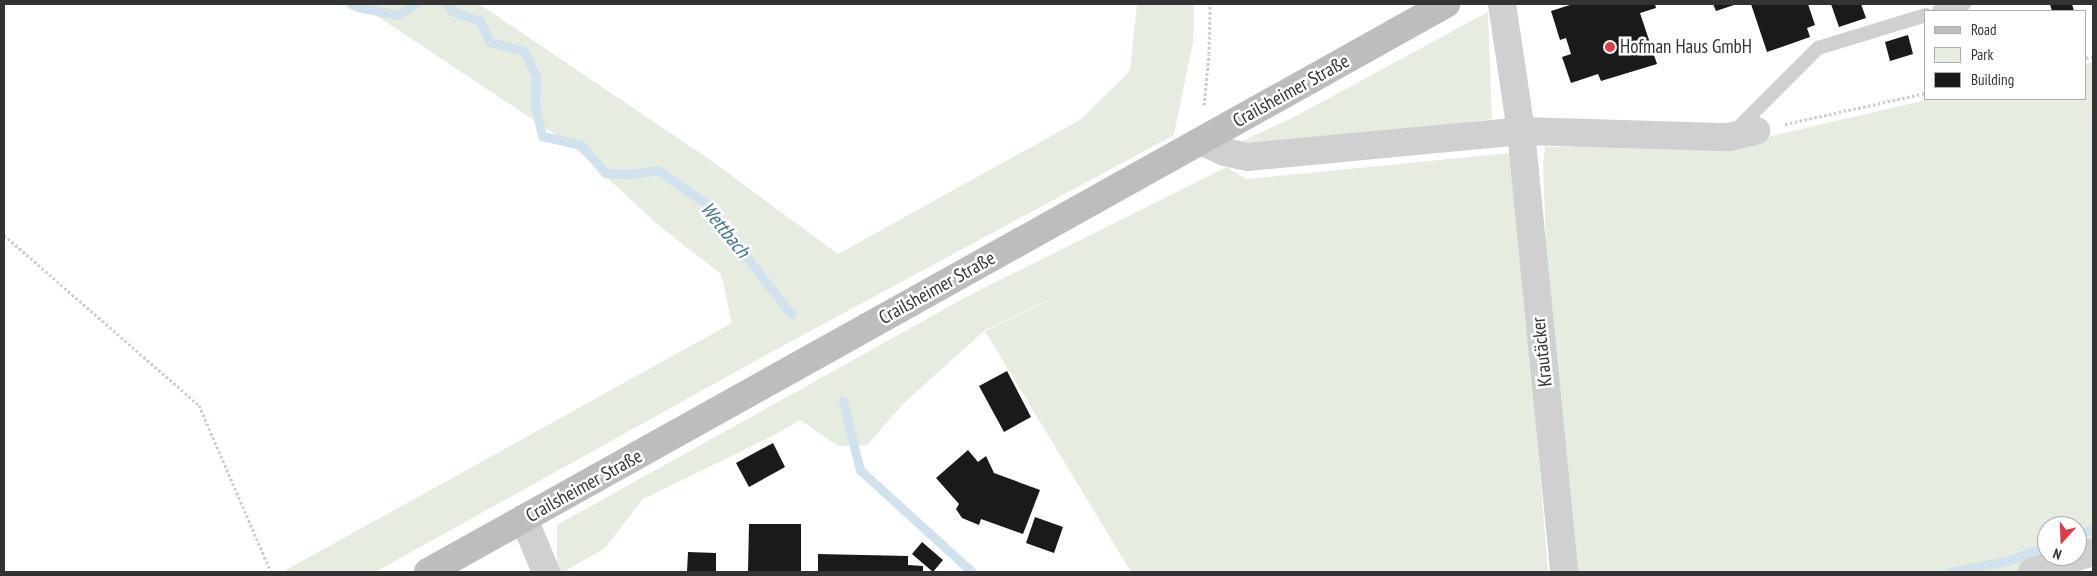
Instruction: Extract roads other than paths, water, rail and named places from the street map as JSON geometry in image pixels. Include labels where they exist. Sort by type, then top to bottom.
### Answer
[{"type":"main road","name":"Crailsheimer Straße","points":[[428,572],[1446,4]]},
{"type":"street","name":"Krautäcker","points":[[1502,4],[1521,131],[1564,572]]},
{"type":"street","points":[[1201,141],[1225,152],[1247,158],[1521,131],[1729,137],[1756,131]]},
{"type":"street","points":[[524,519],[546,572]]},
{"type":"street","points":[[2032,572],[2093,552]]},
{"type":"lane","points":[[1943,10],[1964,4]]},
{"type":"lane","points":[[1729,137],[1818,48],[1924,16]]},
{"type":"waterway","name":"Wettbach","points":[[351,4],[398,15],[415,4]]},
{"type":"waterway","name":"Wettbach","points":[[448,4],[452,11],[480,21],[490,42],[524,51],[536,77],[535,105],[542,136],[581,145],[605,173],[631,174],[658,170],[704,202],[791,314]]},
{"type":"waterway","name":"Wettbach","points":[[843,401],[860,470],[972,572]]},
{"type":"waterway","name":"Wettbach","points":[[2087,531],[2093,529]]},
{"type":"waterway","name":"Wettbach","points":[[1950,572],[2007,561],[2037,550]]},
{"type":"place","name":"Hofman Haus GmbH","points":[[1610,47]]}]
